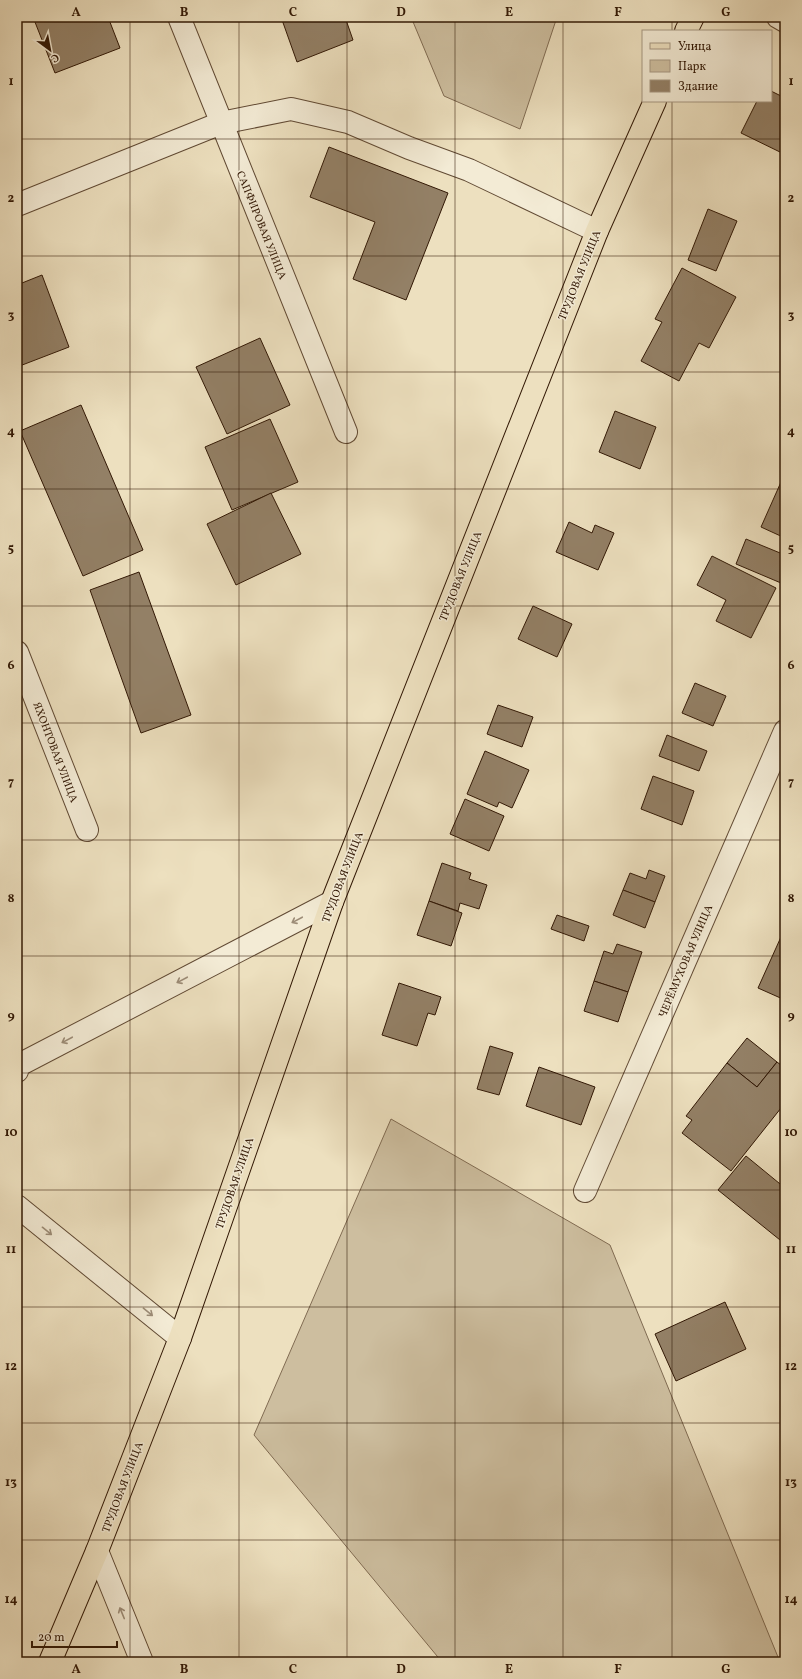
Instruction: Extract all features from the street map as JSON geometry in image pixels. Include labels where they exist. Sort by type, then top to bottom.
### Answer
[{"type":"main road","points":[[686,30],[693,17]]},
{"type":"main road","name":"ТРУДОВАЯ УЛИЦА","points":[[50,1662],[97,1551],[180,1338],[332,902],[596,231],[655,102]]},
{"type":"street","name":"САПФИРОВАЯ УЛИЦА","points":[[178,17],[346,432]]},
{"type":"street","points":[[778,17],[785,21]]},
{"type":"street","points":[[17,205],[221,123],[291,109],[348,122],[409,148],[469,170],[596,231]]},
{"type":"street","name":"ЯХОНТОВАЯ УЛИЦА","points":[[17,652],[87,830]]},
{"type":"street","name":"ЧЕРЁМУХОВАЯ УЛИЦА","points":[[585,1191],[785,731]]},
{"type":"street","points":[[17,1071],[19,1065],[332,902]]},
{"type":"street","points":[[17,1206],[180,1338]]},
{"type":"street","points":[[97,1551],[142,1662]]},
{"type":"green space","points":[[411,17],[557,17],[520,129],[444,96]]},
{"type":"green space","points":[[391,1119],[610,1245],[780,1662],[442,1662],[254,1435]]},
{"type":"building","points":[[33,17],[108,17],[120,48],[55,73]]},
{"type":"building","points":[[281,17],[345,17],[353,40],[297,62]]},
{"type":"building","points":[[772,92],[785,98],[785,147],[782,153],[741,133],[756,102],[772,102]]},
{"type":"building","points":[[329,147],[448,193],[406,300],[353,279],[375,222],[310,197]]},
{"type":"building","points":[[708,209],[737,221],[716,271],[688,260]]},
{"type":"building","points":[[682,268],[736,297],[709,348],[699,343],[679,381],[641,361],[662,322],[655,319]]},
{"type":"building","points":[[42,275],[69,347],[17,367],[17,285]]},
{"type":"building","points":[[260,338],[290,405],[227,434],[196,367]]},
{"type":"building","points":[[81,405],[143,550],[83,576],[20,431]]},
{"type":"building","points":[[615,411],[656,427],[640,469],[599,452]]},
{"type":"building","points":[[270,419],[298,482],[232,510],[205,447]]},
{"type":"building","points":[[785,473],[785,538],[761,527]]},
{"type":"building","points":[[271,493],[301,554],[236,585],[207,524]]},
{"type":"building","points":[[569,522],[592,533],[595,525],[614,533],[598,570],[556,552]]},
{"type":"building","points":[[746,539],[785,555],[785,574],[781,583],[736,564]]},
{"type":"building","points":[[712,556],[776,588],[751,638],[716,621],[726,600],[697,585]]},
{"type":"building","points":[[139,572],[191,715],[141,733],[90,590]]},
{"type":"building","points":[[533,606],[572,624],[557,657],[518,639]]},
{"type":"building","points":[[695,683],[726,696],[713,726],[682,713]]},
{"type":"building","points":[[498,705],[533,717],[522,747],[487,734]]},
{"type":"building","points":[[667,735],[707,751],[699,771],[659,756]]},
{"type":"building","points":[[485,751],[529,770],[512,808],[499,802],[497,807],[467,794]]},
{"type":"building","points":[[653,776],[694,791],[682,825],[641,809]]},
{"type":"building","points":[[465,799],[504,816],[489,851],[450,834]]},
{"type":"building","points":[[442,863],[471,873],[469,879],[487,885],[479,909],[460,903],[458,911],[429,901]]},
{"type":"building","points":[[649,870],[665,876],[655,902],[623,890],[630,873],[646,879]]},
{"type":"building","points":[[623,890],[655,902],[645,928],[613,915]]},
{"type":"building","points":[[429,901],[462,913],[451,946],[417,935]]},
{"type":"building","points":[[557,915],[589,926],[584,941],[551,929]]},
{"type":"building","points":[[785,928],[785,1000],[758,988]]},
{"type":"building","points":[[617,944],[642,952],[628,992],[594,981],[604,951],[613,954]]},
{"type":"building","points":[[594,981],[628,992],[618,1022],[584,1011]]},
{"type":"building","points":[[399,983],[441,997],[435,1015],[428,1013],[417,1046],[382,1035]]},
{"type":"building","points":[[747,1038],[777,1062],[757,1087],[727,1063]]},
{"type":"building","points":[[490,1046],[513,1053],[499,1095],[477,1089]]},
{"type":"building","points":[[777,1062],[785,1068],[785,1103],[731,1171],[682,1133],[692,1120],[686,1116],[727,1063],[757,1087]]},
{"type":"building","points":[[539,1067],[595,1087],[581,1125],[526,1106]]},
{"type":"building","points":[[746,1156],[785,1188],[785,1244],[718,1190]]},
{"type":"building","points":[[725,1302],[746,1349],[676,1381],[655,1334]]}]
